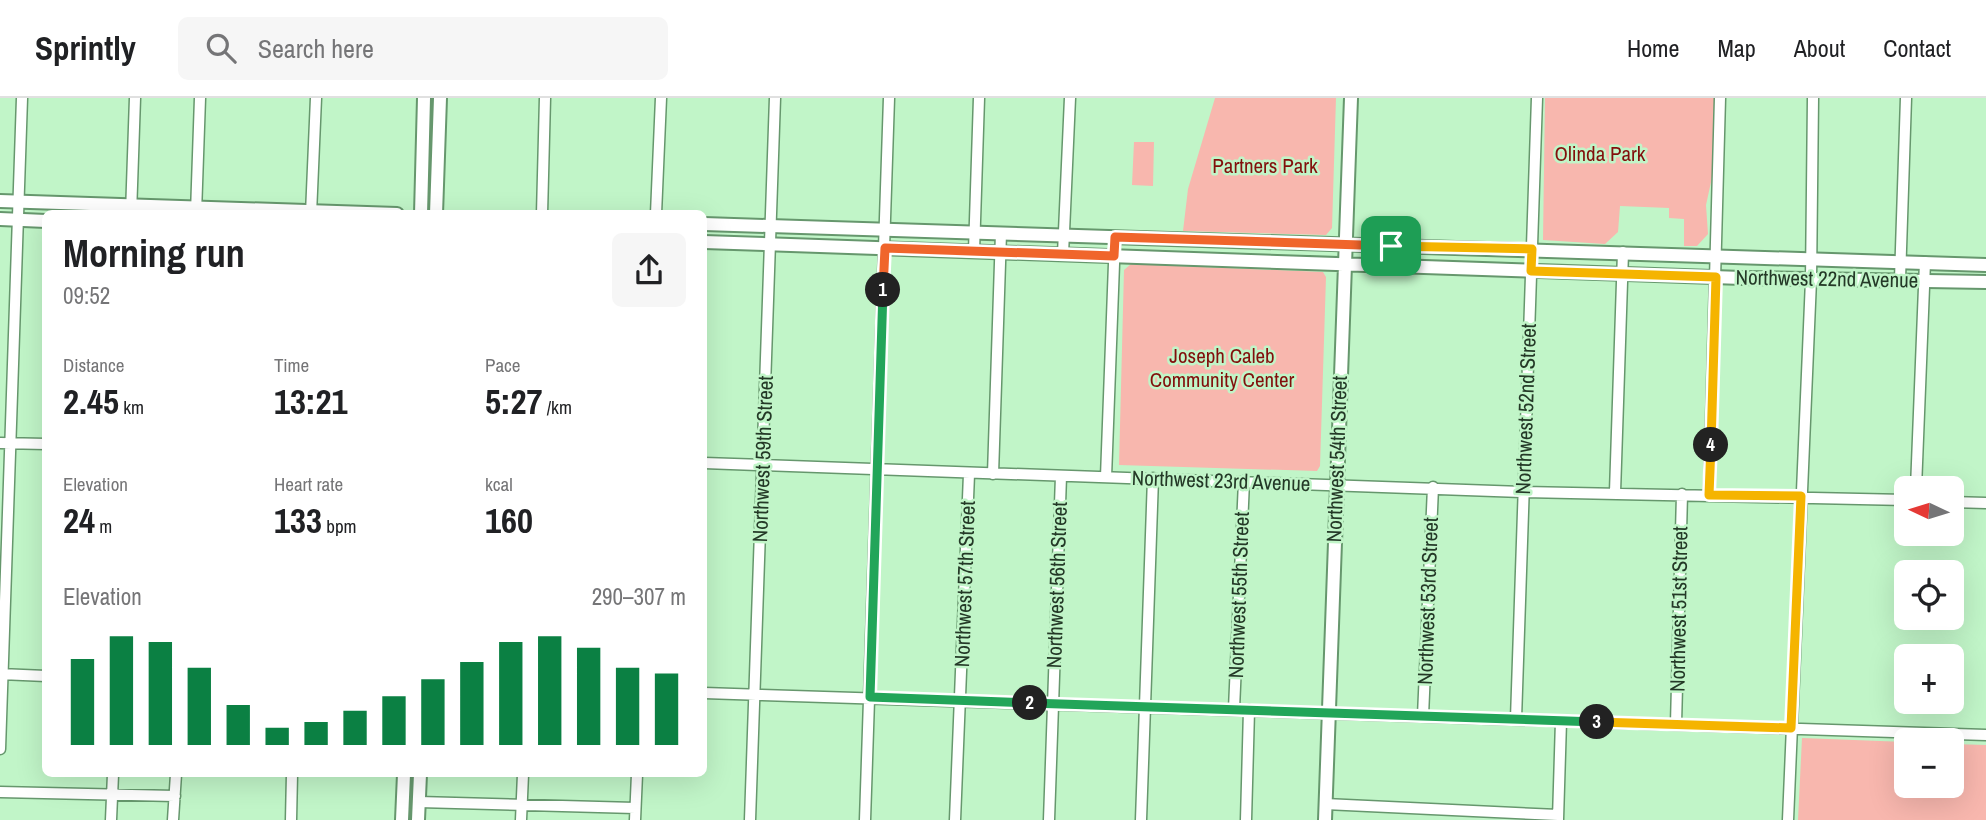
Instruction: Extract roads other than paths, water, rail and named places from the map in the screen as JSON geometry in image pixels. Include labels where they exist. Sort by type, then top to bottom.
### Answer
[{"type":"main road","points":[[421,210],[424,98]]},
{"type":"main road","points":[[436,210],[440,98]]},
{"type":"main road","name":"Northwest 54th Street","points":[[1325,820],[1351,98]]},
{"type":"main road","points":[[0,201],[196,210]]},
{"type":"main road","points":[[0,219],[42,221]]},
{"type":"main road","name":"Northwest 22nd Avenue","points":[[707,224],[1986,265]]},
{"type":"main road","name":"Northwest 22nd Avenue","points":[[707,242],[1811,280],[1986,282]]},
{"type":"main road","points":[[402,820],[404,777]]},
{"type":"main road","points":[[418,820],[421,777]]},
{"type":"street","points":[[0,749],[5,443],[19,202],[22,98]]},
{"type":"street","points":[[131,209],[135,98]]},
{"type":"street","points":[[196,210],[200,98]]},
{"type":"street","points":[[311,210],[316,98]]},
{"type":"street","points":[[542,210],[545,98]]},
{"type":"street","points":[[656,210],[661,98]]},
{"type":"street","name":"Northwest 59th Street","points":[[750,820],[775,98]]},
{"type":"street","points":[[865,820],[889,98]]},
{"type":"street","points":[[974,251],[979,98]]},
{"type":"street","points":[[1063,254],[1070,98]]},
{"type":"street","name":"Northwest 52nd Street","points":[[1516,719],[1537,98]]},
{"type":"street","points":[[1709,495],[1720,98]]},
{"type":"street","points":[[1788,820],[1811,280],[1813,98]]},
{"type":"street","points":[[1900,279],[1906,98]]},
{"type":"street","name":"Northwest 57th Street","points":[[993,474],[1000,233]]},
{"type":"street","points":[[1106,477],[1115,237]]},
{"type":"street","points":[[1615,492],[1623,252]]},
{"type":"street","points":[[1916,476],[1925,262]]},
{"type":"street","points":[[5,443],[42,444]]},
{"type":"street","name":"Northwest 23rd Avenue","points":[[707,463],[1522,492],[1894,500]]},
{"type":"street","name":"Northwest 57th Street","points":[[956,820],[969,474]]},
{"type":"street","name":"Northwest 56th Street","points":[[1049,820],[1061,476]]},
{"type":"street","points":[[1141,820],[1153,478]]},
{"type":"street","name":"Northwest 55th Street","points":[[1234,709],[1244,481]]},
{"type":"street","name":"Northwest 53rd Street","points":[[1423,716],[1433,487]]},
{"type":"street","name":"Northwest 51st Street","points":[[1676,724],[1682,494]]},
{"type":"street","points":[[1964,502],[1986,503]]},
{"type":"street","points":[[1,674],[42,676]]},
{"type":"street","points":[[707,693],[1986,734]]},
{"type":"street","name":"Northwest 55th Street","points":[[1246,820],[1249,709]]},
{"type":"street","points":[[1325,804],[1558,818],[1561,721]]},
{"type":"street","points":[[111,820],[113,777]]},
{"type":"street","points":[[173,820],[176,777]]},
{"type":"street","points":[[291,820],[292,777]]},
{"type":"street","points":[[521,820],[523,777]]},
{"type":"street","points":[[635,820],[637,777]]},
{"type":"street","points":[[0,792],[174,796]]},
{"type":"street","points":[[419,802],[635,808]]},
{"type":"park label","name":"Olinda Park","points":[[1600,154]]},
{"type":"park label","name":"Partners Park","points":[[1265,166]]},
{"type":"park label","name":"Joseph Caleb Community Center","points":[[1222,368]]}]
